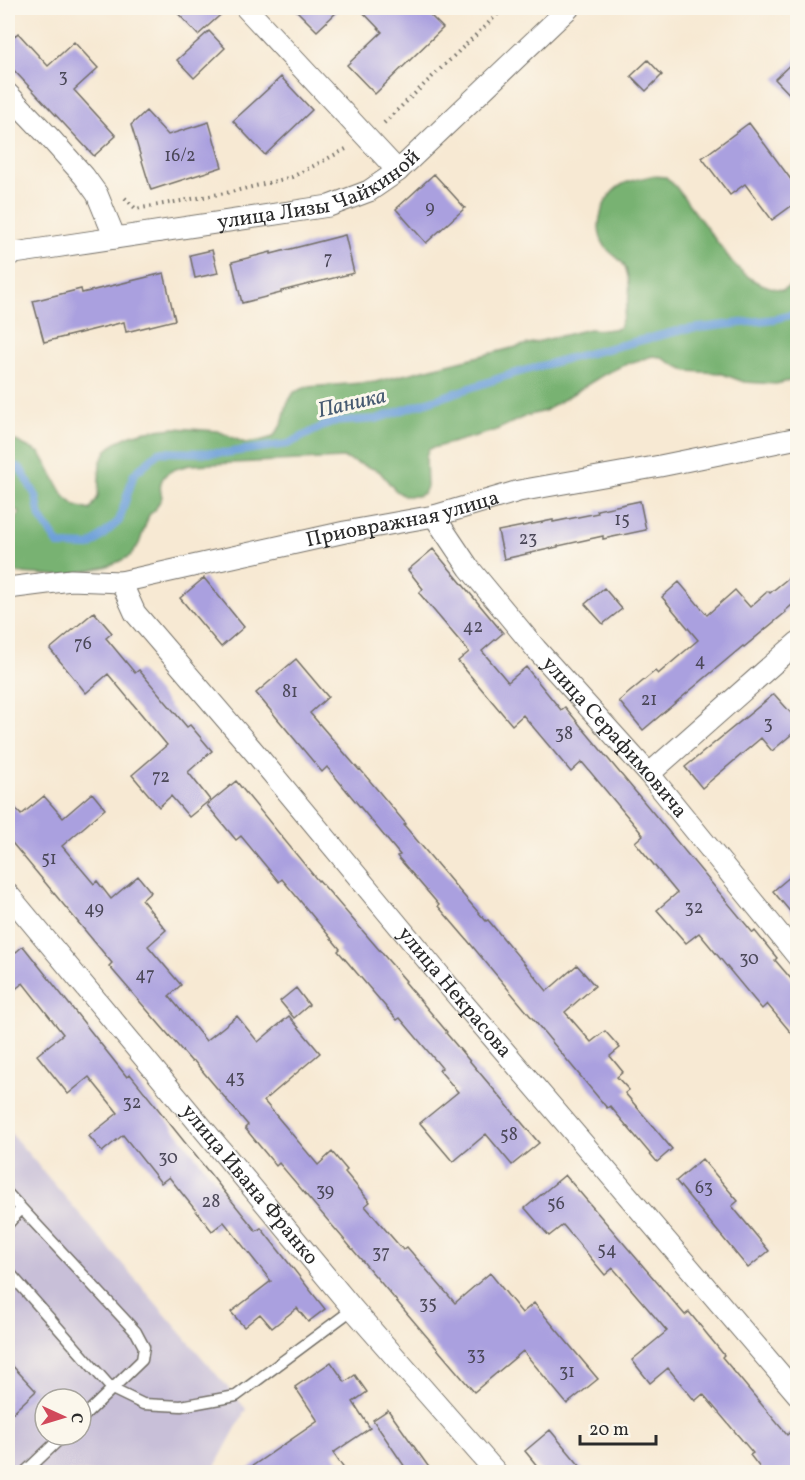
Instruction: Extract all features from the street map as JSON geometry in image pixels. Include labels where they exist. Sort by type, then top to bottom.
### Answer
[{"type":"street","points":[[246,8],[398,171]]},
{"type":"street","name":"улица Лизы Чайкиной","points":[[8,254],[329,206],[369,191],[398,171],[569,8]]},
{"type":"street","points":[[8,94],[51,139],[98,194],[115,238]]},
{"type":"street","name":"Приовражная улица","points":[[8,588],[71,580],[122,582],[345,532],[434,516],[519,491],[798,438]]},
{"type":"street","name":"улица Серафимовича","points":[[434,516],[469,568],[536,649],[649,774],[798,957]]},
{"type":"street","name":"улица Некрасова","points":[[122,582],[135,613],[256,754],[447,984],[794,1383]]},
{"type":"street","points":[[649,774],[798,642]]},
{"type":"street","name":"улица Ивана Франко","points":[[8,894],[353,1309],[496,1473]]},
{"type":"lane","points":[[8,1194],[136,1332],[144,1347],[142,1360],[93,1407]]},
{"type":"lane","points":[[8,1224],[21,1209]]},
{"type":"lane","points":[[8,1271],[112,1389],[144,1404],[180,1406],[236,1396],[353,1309]]},
{"type":"lane","points":[[25,1473],[52,1447]]},
{"type":"path","points":[[122,194],[136,209],[231,192],[292,177],[368,138],[504,8]]},
{"type":"shaded area","points":[[8,1130],[246,1409],[212,1472],[8,1472]]},
{"type":"green space","points":[[652,176],[666,177],[676,187],[733,263],[744,274],[762,284],[783,290],[797,281],[797,379],[776,384],[744,382],[720,373],[687,371],[660,357],[653,356],[626,364],[603,375],[545,411],[526,416],[494,431],[429,449],[426,457],[427,487],[424,493],[417,496],[404,496],[395,490],[379,471],[344,458],[190,465],[171,471],[163,478],[160,489],[162,497],[155,510],[149,515],[139,544],[130,556],[105,567],[63,576],[19,573],[8,568],[8,533],[20,512],[8,507],[8,441],[16,441],[40,453],[65,497],[76,506],[90,510],[98,497],[100,463],[107,450],[118,441],[131,435],[175,428],[218,431],[245,443],[259,441],[273,437],[282,424],[287,404],[294,392],[307,387],[375,382],[589,329],[619,328],[629,299],[628,277],[624,265],[610,252],[601,238],[600,219],[606,202],[618,188],[625,183]]},
{"type":"building","points":[[173,8],[228,8],[198,35]]},
{"type":"building","points":[[294,8],[341,8],[317,31]]},
{"type":"building","points":[[359,8],[423,8],[443,28],[375,94],[347,65],[382,32]]},
{"type":"building","points":[[209,31],[225,48],[194,78],[177,60]]},
{"type":"building","points":[[18,33],[48,66],[74,42],[98,68],[74,90],[116,136],[94,156],[8,64],[8,42]]},
{"type":"building","points":[[798,57],[798,103],[775,79]]},
{"type":"building","points":[[648,60],[662,75],[646,91],[631,76]]},
{"type":"building","points":[[281,77],[312,110],[265,155],[233,121]]},
{"type":"building","points":[[146,111],[168,135],[209,122],[222,167],[151,190],[131,125]]},
{"type":"building","points":[[749,123],[798,189],[798,201],[772,220],[745,184],[730,195],[702,158]]},
{"type":"building","points":[[434,174],[465,208],[426,243],[396,209]]},
{"type":"building","points":[[345,235],[354,273],[242,303],[232,262]]},
{"type":"building","points":[[212,250],[218,273],[195,278],[190,255]]},
{"type":"building","points":[[164,273],[175,320],[126,332],[124,322],[44,342],[33,301],[81,289],[82,293]]},
{"type":"building","points":[[640,501],[646,530],[603,539],[603,536],[504,559],[498,531],[598,513],[597,510]]},
{"type":"building","points":[[433,549],[503,633],[482,651],[508,682],[526,667],[561,710],[565,707],[753,933],[755,931],[777,958],[775,960],[798,987],[798,1041],[767,1004],[762,1009],[699,933],[686,943],[657,910],[677,893],[635,842],[643,835],[582,762],[571,772],[523,715],[512,725],[458,661],[469,652],[419,593],[423,589],[408,570]]},
{"type":"building","points":[[798,570],[798,600],[643,730],[619,701],[655,671],[658,674],[698,640],[662,597],[679,582],[707,615],[735,590],[750,607]]},
{"type":"building","points":[[204,578],[244,627],[221,647],[180,598]]},
{"type":"building","points":[[604,588],[622,609],[603,624],[585,604]]},
{"type":"building","points":[[94,612],[112,633],[106,638],[135,673],[139,670],[187,727],[190,725],[212,751],[188,772],[210,800],[189,817],[171,796],[159,807],[132,775],[167,745],[108,674],[86,693],[50,649]]},
{"type":"building","points":[[296,659],[328,697],[310,713],[547,991],[577,965],[595,986],[565,1012],[591,1042],[605,1031],[620,1048],[610,1056],[623,1072],[617,1077],[629,1090],[625,1093],[672,1149],[657,1162],[610,1106],[607,1108],[438,906],[397,856],[400,855],[327,767],[322,772],[256,693]]},
{"type":"building","points":[[774,694],[798,721],[798,729],[772,751],[761,738],[702,788],[685,767]]},
{"type":"building","points":[[236,781],[318,881],[406,981],[446,1033],[539,1143],[512,1165],[486,1134],[453,1162],[420,1123],[458,1092],[439,1070],[442,1068],[400,1018],[397,1020],[338,951],[340,949],[282,879],[279,882],[241,836],[236,840],[207,805]]},
{"type":"building","points":[[92,793],[105,809],[62,846],[94,884],[97,881],[111,899],[138,876],[151,892],[142,900],[166,930],[148,946],[181,985],[169,996],[206,1041],[237,1016],[258,1042],[289,1016],[320,1053],[264,1101],[318,1165],[332,1152],[370,1202],[365,1206],[403,1250],[407,1247],[455,1303],[490,1273],[522,1313],[534,1303],[598,1379],[567,1404],[523,1351],[474,1392],[279,1163],[276,1166],[245,1128],[248,1125],[109,966],[112,963],[8,838],[8,799],[21,815],[44,796],[63,818]]},
{"type":"building","points":[[798,870],[798,921],[773,891]]},
{"type":"building","points":[[23,946],[127,1077],[130,1074],[256,1231],[261,1228],[325,1309],[308,1322],[297,1308],[272,1328],[260,1314],[244,1327],[231,1312],[271,1281],[224,1222],[212,1231],[169,1177],[161,1183],[123,1135],[102,1152],[89,1136],[118,1113],[89,1077],[68,1094],[37,1055],[63,1034],[23,983],[8,995],[8,959]]},
{"type":"building","points":[[296,988],[309,1005],[294,1018],[280,1001]]},
{"type":"building","points":[[702,1159],[738,1201],[732,1206],[769,1251],[748,1268],[676,1181]]},
{"type":"building","points":[[565,1175],[685,1315],[689,1312],[724,1355],[722,1357],[787,1435],[798,1425],[798,1473],[764,1473],[750,1455],[753,1453],[703,1394],[695,1401],[668,1368],[650,1383],[632,1360],[667,1331],[613,1268],[605,1275],[563,1225],[549,1236],[525,1208]]},
{"type":"building","points":[[8,1361],[33,1388],[33,1394],[8,1417]]},
{"type":"building","points":[[331,1362],[345,1382],[355,1375],[367,1392],[353,1402],[370,1428],[333,1453],[347,1473],[242,1473],[318,1421],[295,1387]]},
{"type":"building","points":[[388,1410],[433,1473],[409,1473],[373,1420]]},
{"type":"building","points":[[550,1430],[586,1473],[543,1473],[525,1451]]},
{"type":"waterway","name":"Паника","points":[[8,464],[20,468],[36,496],[40,517],[59,545],[90,546],[119,521],[134,474],[159,452],[225,453],[288,444],[331,422],[376,419],[562,360],[682,330],[775,319],[798,313]]}]
